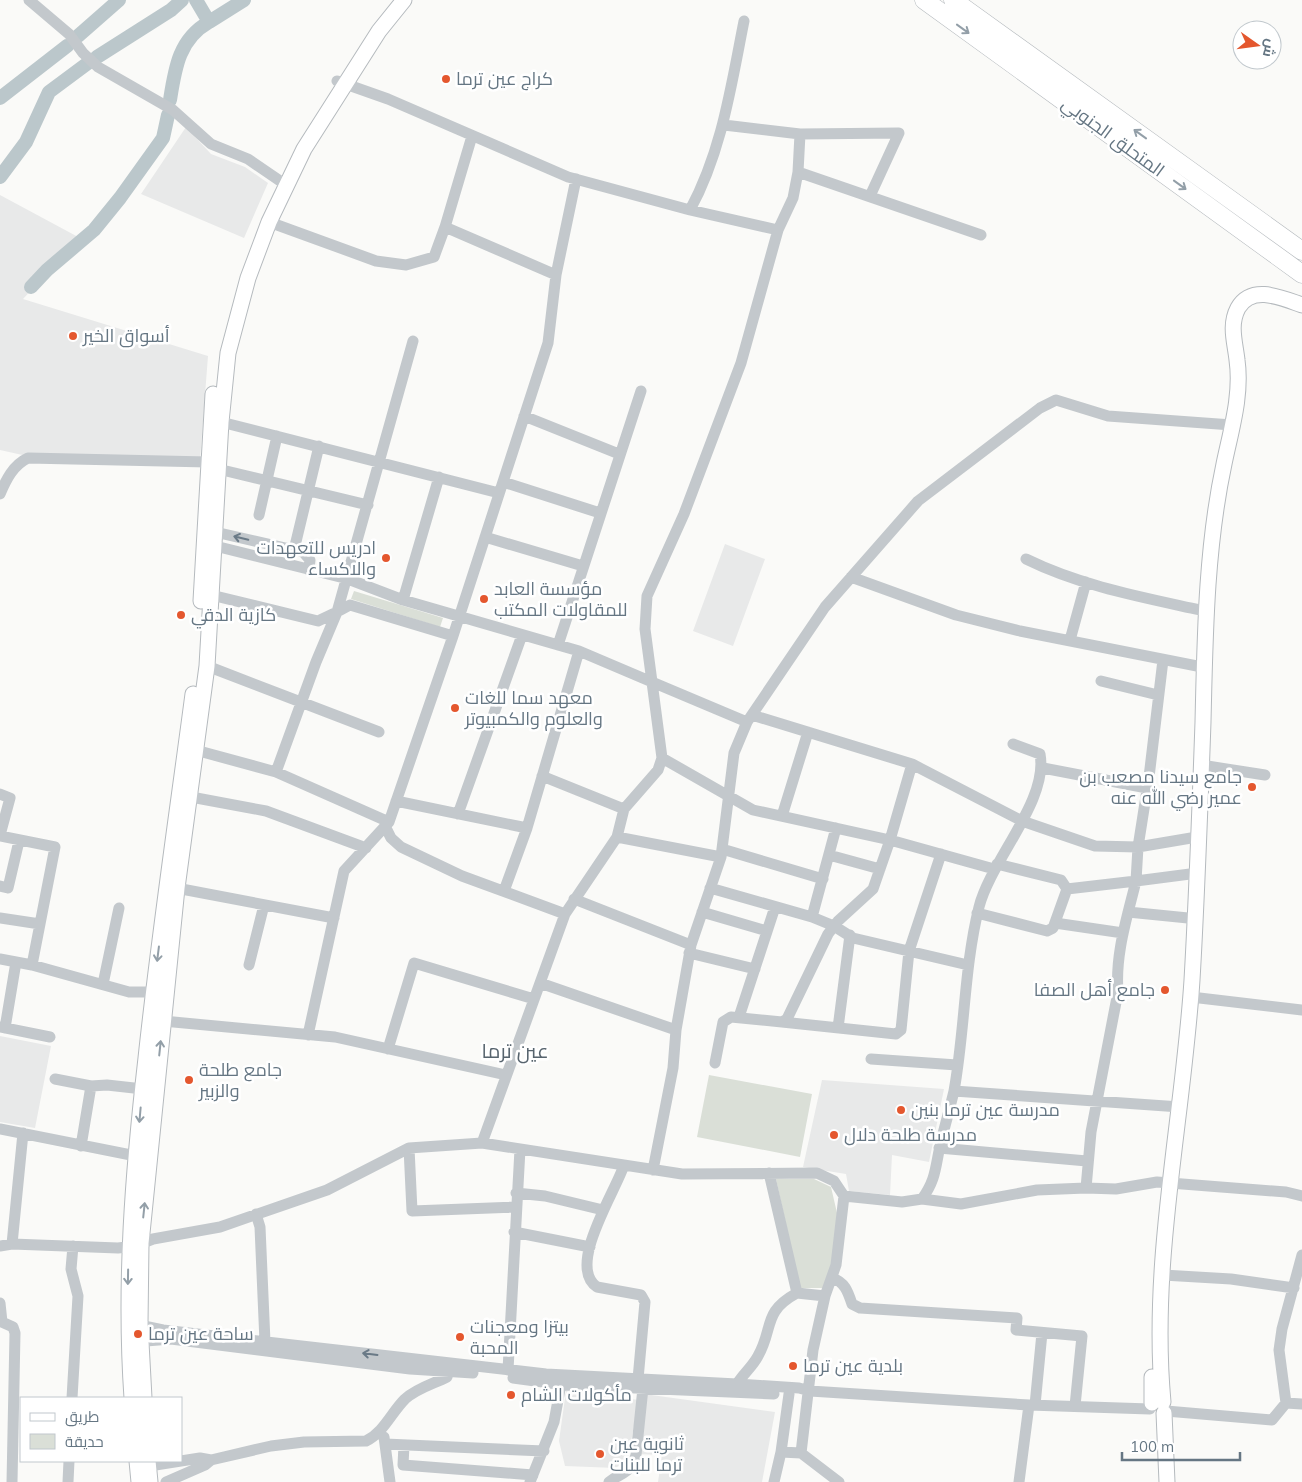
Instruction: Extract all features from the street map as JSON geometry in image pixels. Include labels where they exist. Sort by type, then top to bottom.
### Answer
[{"type":"highway","name":"المتحلق الجنوبي","points":[[924,0],[1302,274]]},
{"type":"highway","name":"المتحلق الجنوبي","points":[[953,0],[1302,251]]},
{"type":"main road","points":[[172,887],[191,797],[196,675],[207,594],[211,540],[215,372],[230,307],[250,242],[282,182],[312,136],[341,83],[392,0]]},
{"type":"main road","points":[[341,83],[404,0]]},
{"type":"main road","points":[[213,465],[221,422],[228,353],[248,278],[282,182]]},
{"type":"main road","points":[[1176,1107],[1188,918],[1197,666],[1205,538],[1239,376],[1232,331],[1240,306],[1246,299],[1259,294],[1302,305]]},
{"type":"main road","points":[[1161,1482],[1156,1356],[1168,1182],[1191,997],[1206,634],[1212,546],[1229,425]]},
{"type":"main road","points":[[132,1397],[136,1156],[143,1089],[160,991],[172,887],[192,749],[207,666],[207,594]]},
{"type":"main road","points":[[135,1245],[163,1021],[160,991]]},
{"type":"main road","points":[[1156,1356],[1168,1182]]},
{"type":"main road","points":[[134,1341],[144,1397]]},
{"type":"main road","points":[[1158,1409],[1167,1482]]},
{"type":"main road","points":[[139,1482],[145,1463]]},
{"type":"main road","points":[[145,1463],[150,1482]]},
{"type":"street","points":[[28,0],[69,34],[83,53],[98,67],[174,110],[211,144],[248,159],[282,182]]},
{"type":"street","points":[[690,210],[701,190],[724,125],[744,21]]},
{"type":"street","points":[[341,83],[388,100],[576,179],[690,210],[778,230]]},
{"type":"street","points":[[724,125],[800,134],[899,133],[870,196]]},
{"type":"street","points":[[482,1143],[565,914],[617,837],[624,809],[658,770],[662,758],[645,629],[647,596],[684,514],[741,363],[778,230],[793,198],[798,172],[800,134]]},
{"type":"street","points":[[269,222],[376,261],[406,265],[434,257],[446,227],[472,136]]},
{"type":"street","points":[[798,172],[981,235]]},
{"type":"street","points":[[308,1035],[344,871],[387,824],[396,801],[459,617],[548,343],[556,275],[576,179]]},
{"type":"street","points":[[446,227],[556,275]]},
{"type":"street","points":[[276,772],[348,579],[413,341]]},
{"type":"street","points":[[558,645],[640,391]]},
{"type":"street","points":[[653,1170],[673,1068],[676,1030],[690,949],[721,853],[734,753],[750,718],[824,606],[918,501],[1040,408],[1056,400],[1108,416],[1229,425]]},
{"type":"street","points":[[524,416],[619,454]]},
{"type":"street","points":[[221,422],[439,477],[501,488],[600,513]]},
{"type":"street","points":[[259,515],[277,436]]},
{"type":"street","points":[[294,550],[319,446]]},
{"type":"street","points":[[0,494],[7,479],[20,462],[28,458],[213,465],[368,505]]},
{"type":"street","points":[[403,600],[439,477]]},
{"type":"street","points":[[485,537],[583,566]]},
{"type":"street","points":[[211,540],[303,552],[308,557],[309,570]]},
{"type":"street","points":[[211,540],[309,570],[348,579],[403,600],[579,651],[652,682],[750,718],[808,732],[912,764],[1022,821],[1095,846],[1138,847],[1191,838]]},
{"type":"street","points":[[1026,559],[1050,571],[1086,582],[1127,594],[1200,610]]},
{"type":"street","points":[[850,577],[956,614],[1020,631],[1197,666]]},
{"type":"street","points":[[1070,640],[1086,582]]},
{"type":"street","points":[[207,594],[318,621],[350,605],[452,636]]},
{"type":"street","points":[[458,814],[522,635]]},
{"type":"street","points":[[504,891],[527,828],[579,651]]},
{"type":"street","points":[[1086,1188],[1087,1161],[1118,992],[1116,972],[1122,933],[1136,882],[1138,847],[1163,660]]},
{"type":"street","points":[[207,666],[379,732]]},
{"type":"street","points":[[1101,681],[1158,695]]},
{"type":"street","points":[[782,816],[808,732]]},
{"type":"street","points":[[922,1199],[933,1184],[939,1148],[954,1091],[968,965],[978,913],[995,866],[1022,821],[1033,797],[1042,768],[1040,754],[1013,744]]},
{"type":"street","points":[[192,749],[276,772],[387,824],[391,838],[401,847],[462,876],[565,914]]},
{"type":"street","points":[[662,758],[753,810],[1061,880],[1066,889],[1053,928],[1047,931],[978,913]]},
{"type":"street","points":[[782,1022],[787,1019],[811,965],[834,926],[873,889],[890,840],[912,764]]},
{"type":"street","points":[[1202,765],[1265,775]]},
{"type":"street","points":[[1042,768],[1147,788]]},
{"type":"street","points":[[542,776],[624,809]]},
{"type":"street","points":[[0,794],[10,798],[0,836],[55,847],[32,965]]},
{"type":"street","points":[[191,797],[266,811],[366,848]]},
{"type":"street","points":[[396,801],[527,828]]},
{"type":"street","points":[[812,916],[824,879],[836,828]]},
{"type":"street","points":[[617,837],[721,853],[824,879]]},
{"type":"street","points":[[0,886],[8,888],[19,841]]},
{"type":"street","points":[[715,1063],[723,1022],[730,1017],[896,1034],[901,1030],[909,951],[941,854]]},
{"type":"street","points":[[830,856],[880,869]]},
{"type":"street","points":[[1066,889],[1190,874]]},
{"type":"street","points":[[172,887],[334,918]]},
{"type":"street","points":[[710,888],[812,916],[850,936],[968,965]]},
{"type":"street","points":[[574,900],[690,949],[755,969]]},
{"type":"street","points":[[249,965],[264,905]]},
{"type":"street","points":[[739,1017],[775,906]]},
{"type":"street","points":[[103,984],[119,908]]},
{"type":"street","points":[[702,912],[767,931]]},
{"type":"street","points":[[1128,912],[1188,918]]},
{"type":"street","points":[[0,918],[40,924]]},
{"type":"street","points":[[1054,923],[1122,933]]},
{"type":"street","points":[[838,1028],[850,936]]},
{"type":"street","points":[[0,960],[32,965],[135,992],[160,991]]},
{"type":"street","points":[[16,962],[3,1028],[50,1037]]},
{"type":"street","points":[[388,1049],[414,963],[534,999]]},
{"type":"street","points":[[540,983],[676,1030]]},
{"type":"street","points":[[1191,997],[1302,1010]]},
{"type":"street","points":[[163,1021],[335,1037],[506,1075]]},
{"type":"street","points":[[871,1059],[957,1065]]},
{"type":"street","points":[[56,1079],[91,1086],[107,1085],[143,1089]]},
{"type":"street","points":[[81,1146],[91,1086]]},
{"type":"street","points":[[954,1091],[1176,1107]]},
{"type":"street","points":[[0,1129],[136,1156]]},
{"type":"street","points":[[23,1133],[6,1245],[135,1245],[220,1227],[327,1190],[409,1148],[482,1143],[682,1174],[817,1173],[834,1181],[844,1196],[836,1265],[825,1296],[813,1350],[810,1391],[801,1453]]},
{"type":"street","points":[[409,1148],[412,1211],[516,1207]]},
{"type":"street","points":[[939,1148],[1087,1161]]},
{"type":"street","points":[[508,1370],[516,1193],[520,1149]]},
{"type":"street","points":[[619,1480],[633,1465],[636,1455],[645,1302],[641,1295],[597,1287],[591,1283],[587,1268],[590,1247],[603,1210],[624,1165]]},
{"type":"street","points":[[769,1173],[797,1293]]},
{"type":"street","points":[[844,1196],[902,1202],[922,1199],[961,1204],[1037,1190],[1116,1189],[1168,1182],[1286,1192],[1302,1196]]},
{"type":"street","points":[[516,1193],[545,1196],[603,1210]]},
{"type":"street","points":[[256,1214],[260,1228],[265,1342]]},
{"type":"street","points":[[514,1232],[590,1247]]},
{"type":"street","points":[[72,1397],[78,1296],[71,1269],[73,1246]]},
{"type":"street","points":[[450,1367],[560,1384],[737,1384],[799,1388],[810,1391],[1032,1405],[1158,1409],[1272,1420],[1286,1403],[1279,1350],[1282,1329],[1302,1256]]},
{"type":"street","points":[[1163,1275],[1231,1280],[1294,1288]]},
{"type":"street","points":[[832,1278],[838,1280],[848,1289],[852,1304],[860,1308],[1017,1318],[1016,1330],[1082,1336],[1075,1406]]},
{"type":"street","points":[[737,1384],[760,1352],[772,1313],[797,1293],[825,1296]]},
{"type":"street","points":[[0,1303],[2,1322],[13,1327],[15,1333],[17,1427],[12,1482]]},
{"type":"street","points":[[134,1325],[422,1365]]},
{"type":"street","points":[[1019,1482],[1042,1332]]},
{"type":"street","points":[[134,1341],[171,1339],[422,1365],[508,1370],[640,1383],[789,1394],[802,1394],[810,1391]]},
{"type":"street","points":[[182,1460],[200,1458],[211,1460],[271,1446],[304,1442],[366,1441],[383,1428],[409,1396],[420,1388],[447,1377],[450,1367]]},
{"type":"street","points":[[404,1445],[403,1465],[532,1479],[554,1422],[560,1384]]},
{"type":"street","points":[[774,1482],[782,1452],[789,1394]]},
{"type":"street","points":[[1286,1403],[1302,1404]]},
{"type":"street","points":[[383,1428],[390,1482]]},
{"type":"street","points":[[385,1444],[544,1451]]},
{"type":"street","points":[[782,1452],[801,1453],[839,1482]]},
{"type":"street","points":[[166,1482],[205,1465],[211,1460]]},
{"type":"street","points":[[68,1482],[69,1462]]},
{"type":"shaded area","points":[[186,127],[211,154],[245,167],[268,183],[244,238],[141,194]]},
{"type":"shaded area","name":"أسواق الخير","points":[[0,195],[80,238],[23,299],[208,356],[200,460],[27,456],[0,450]]},
{"type":"shaded area","points":[[725,544],[765,559],[733,646],[693,631]]},
{"type":"shaded area","points":[[0,1036],[51,1046],[35,1128],[0,1122]]},
{"type":"shaded area","points":[[822,1080],[944,1089],[929,1162],[892,1155],[890,1195],[849,1191],[846,1174],[803,1167]]},
{"type":"shaded area","points":[[566,1391],[639,1400],[628,1457],[616,1468],[565,1466],[559,1441]]},
{"type":"shaded area","points":[[644,1394],[775,1412],[762,1482],[658,1482],[662,1455],[637,1454]]},
{"type":"green space","points":[[354,591],[443,618],[440,627],[351,599]]},
{"type":"green space","points":[[709,1075],[812,1094],[800,1157],[697,1137]]},
{"type":"green space","points":[[776,1179],[814,1179],[831,1187],[837,1213],[832,1264],[823,1288],[800,1288]]},
{"type":"waterway","points":[[78,36],[119,0]]},
{"type":"waterway","points":[[97,57],[171,10],[182,0]]},
{"type":"waterway","points":[[196,0],[209,22],[244,0]]},
{"type":"waterway","points":[[170,100],[180,55],[191,37],[209,22]]},
{"type":"waterway","points":[[0,98],[67,46]]},
{"type":"waterway","points":[[0,177],[26,142],[49,92],[88,63]]},
{"type":"waterway","points":[[31,287],[47,270],[94,230],[120,198],[163,138],[168,115]]},
{"type":"place","name":"كراج عين ترما","points":[[446,79]]},
{"type":"place","name":"أسواق الخير","points":[[73,336]]},
{"type":"place","name":"ادريس للتعهدات والاكساء","points":[[386,558]]},
{"type":"place","name":"مؤسسة العابد للمقاولات المكتب","points":[[484,599]]},
{"type":"place","name":"كازية الدقي","points":[[181,615]]},
{"type":"place","name":"معهد سما للغات والعلوم والكمبيوتر","points":[[455,708]]},
{"type":"place","name":"جامع سيدنا مصعب بن عمير رضي الله عنه","points":[[1252,787]]},
{"type":"place","name":"جامع أهل الصفا","points":[[1165,990]]},
{"type":"place","name":"جامع طلحة والزبير","points":[[189,1080]]},
{"type":"place","name":"مدرسة عين ترما بنين","points":[[901,1110]]},
{"type":"place","name":"مدرسة طلحة دلال","points":[[834,1135]]},
{"type":"place","name":"ساحة عين ترما","points":[[138,1334]]},
{"type":"place","name":"بيتزا ومعجنات المحبة","points":[[460,1337]]},
{"type":"place","name":"بلدية عين ترما","points":[[793,1366]]},
{"type":"place","name":"مأكولات الشام","points":[[511,1395]]},
{"type":"place","name":"ثانوية عين ترما للبنات","points":[[600,1454]]},
{"type":"district","name":"عين ترما","points":[[515,1051]]}]
